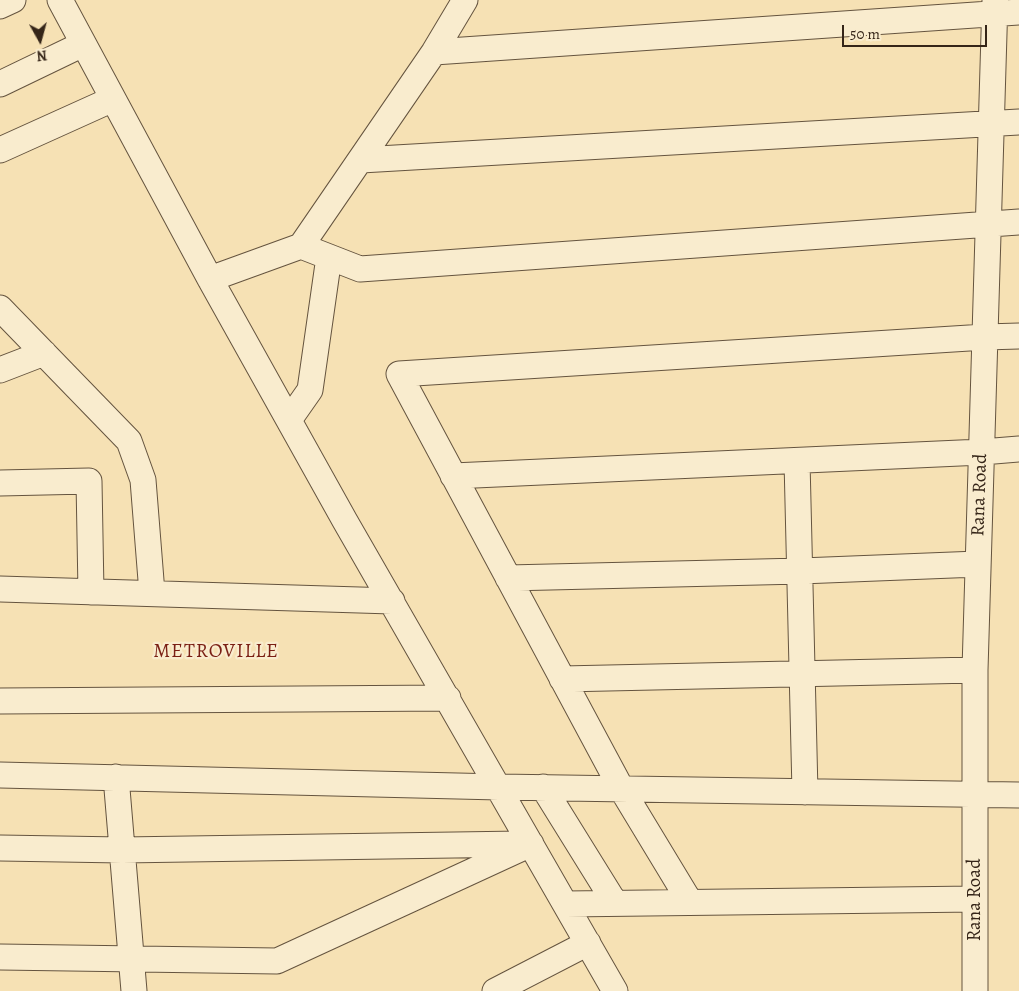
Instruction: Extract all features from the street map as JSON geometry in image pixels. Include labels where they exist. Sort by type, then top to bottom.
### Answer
[{"type":"street","points":[[0,6],[14,0]]},
{"type":"street","points":[[60,0],[210,280],[615,991]]},
{"type":"street","points":[[210,280],[302,246],[434,52],[465,0]]},
{"type":"street","points":[[434,52],[995,7],[1019,12]]},
{"type":"street","name":"Rana Road","points":[[975,991],[975,670],[995,7]]},
{"type":"street","points":[[0,84],[83,44]]},
{"type":"street","points":[[0,150],[113,99]]},
{"type":"street","points":[[360,160],[1019,122]]},
{"type":"street","points":[[302,246],[360,269],[1019,222]]},
{"type":"street","points":[[289,420],[310,390],[329,257]]},
{"type":"street","points":[[0,308],[129,441],[143,480],[152,594]]},
{"type":"street","points":[[690,902],[621,788],[399,374],[1019,336]]},
{"type":"street","points":[[0,370],[44,353]]},
{"type":"street","points":[[453,476],[1019,449]]},
{"type":"street","points":[[797,461],[805,792]]},
{"type":"street","points":[[0,483],[89,481],[91,592]]},
{"type":"street","points":[[508,578],[801,572],[978,564]]},
{"type":"street","points":[[0,589],[392,601]]},
{"type":"street","points":[[562,679],[975,670]]},
{"type":"street","points":[[0,701],[448,698]]},
{"type":"street","points":[[0,775],[499,787],[1019,795]]},
{"type":"street","points":[[116,777],[134,991]]},
{"type":"street","points":[[543,787],[615,903]]},
{"type":"street","points":[[0,848],[122,850],[531,844]]},
{"type":"street","points":[[0,957],[277,961],[531,844]]},
{"type":"street","points":[[566,904],[975,899]]},
{"type":"street","points":[[495,991],[588,943]]},
{"type":"district","name":"METROVILLE","points":[[216,652]]}]
